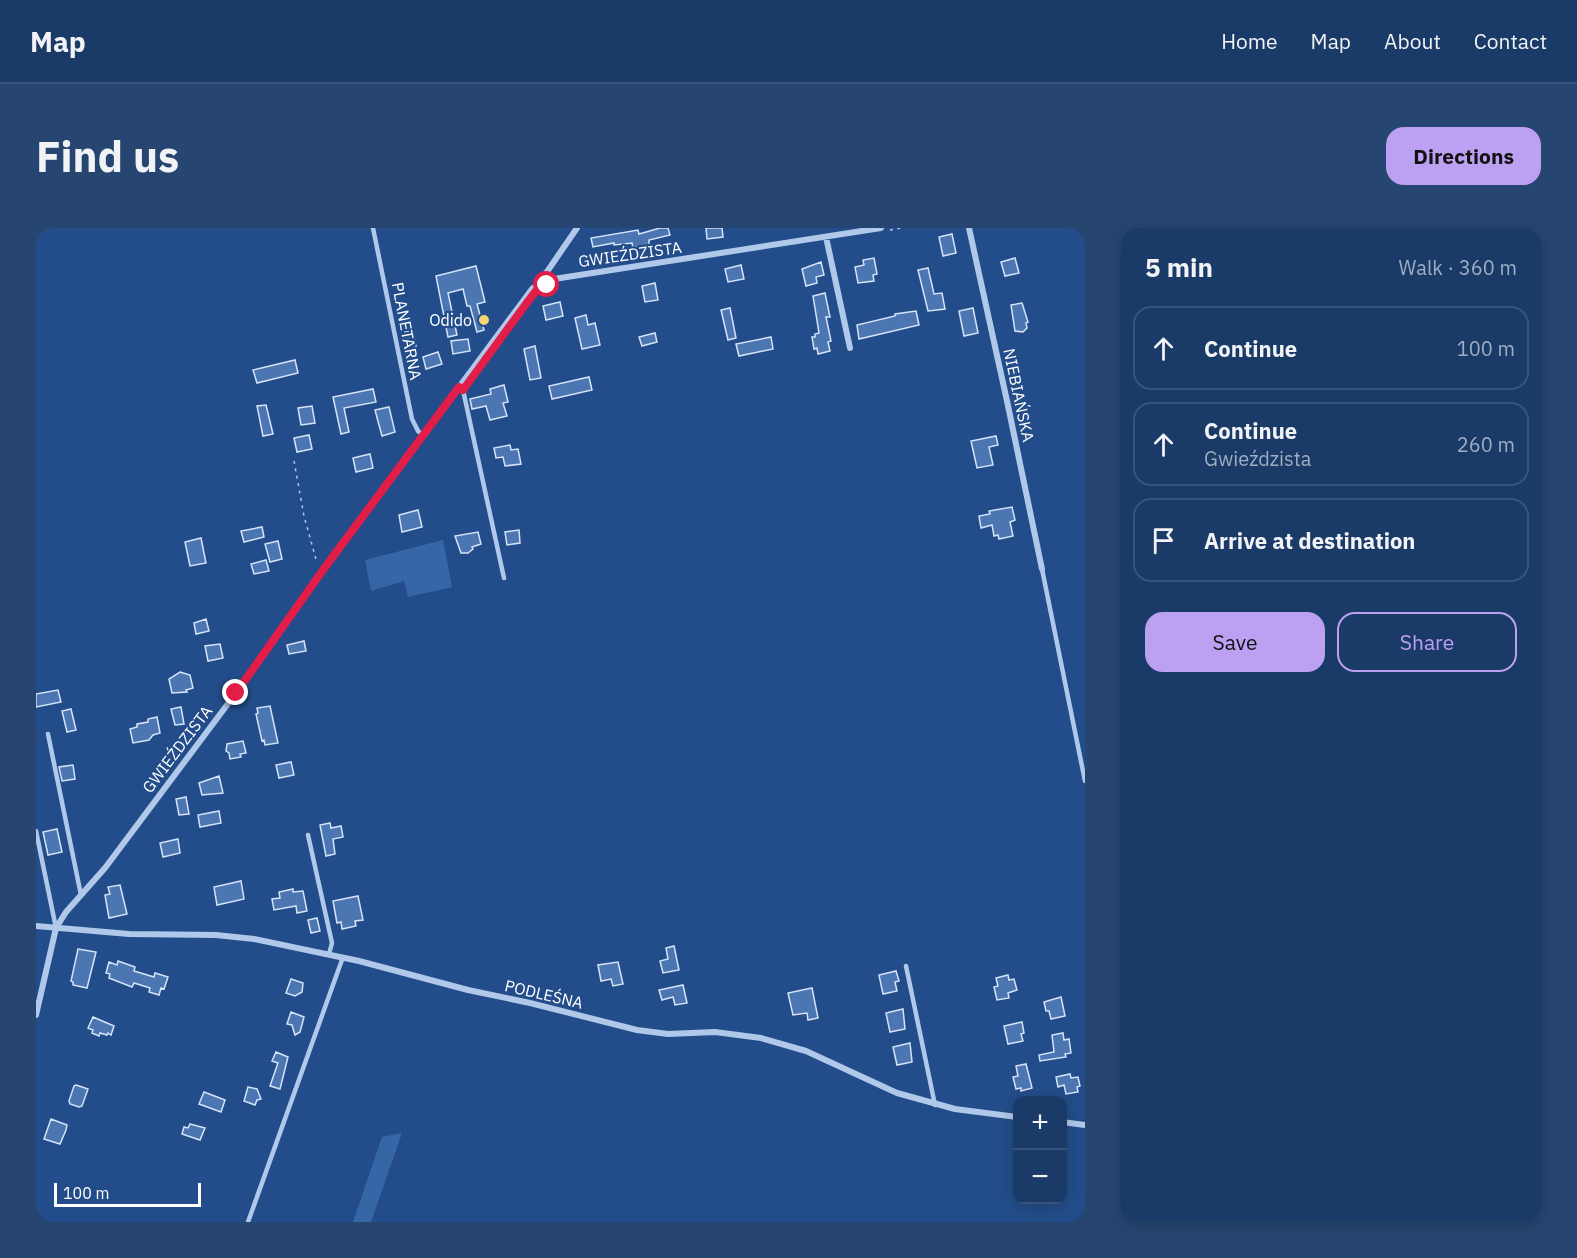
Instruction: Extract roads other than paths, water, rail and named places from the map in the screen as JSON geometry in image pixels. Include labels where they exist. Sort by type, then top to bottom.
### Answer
[{"type":"street","points":[[540,283],[577,228]]},
{"type":"street","name":"GWIEŹDZISTA","points":[[56,928],[66,912],[105,868],[236,693],[323,570],[520,302],[540,283],[881,228]]},
{"type":"street","name":"NIEBIAŃSKA","points":[[969,228],[1042,569]]},
{"type":"street","points":[[826,237],[850,348]]},
{"type":"street","name":"PODLEŚNA","points":[[36,926],[129,934],[216,935],[254,939],[343,957],[468,990],[637,1030],[668,1034],[715,1032],[761,1038],[806,1051],[897,1093],[935,1105],[955,1110],[1013,1117]]},
{"type":"street","points":[[36,1015],[56,928]]},
{"type":"street","points":[[1067,1123],[1085,1125]]},
{"type":"lane","name":"PLANETARNA","points":[[373,228],[412,419],[418,431],[423,435]]},
{"type":"lane","points":[[459,387],[463,390],[504,578]]},
{"type":"lane","points":[[1042,569],[1085,781]]},
{"type":"lane","points":[[48,734],[81,895]]},
{"type":"lane","points":[[36,831],[56,928]]},
{"type":"lane","points":[[308,834],[332,943],[329,954]]},
{"type":"lane","points":[[248,1222],[343,957]]},
{"type":"lane","points":[[906,966],[935,1105]]},
{"type":"place","name":"Odido","points":[[484,320]]}]
